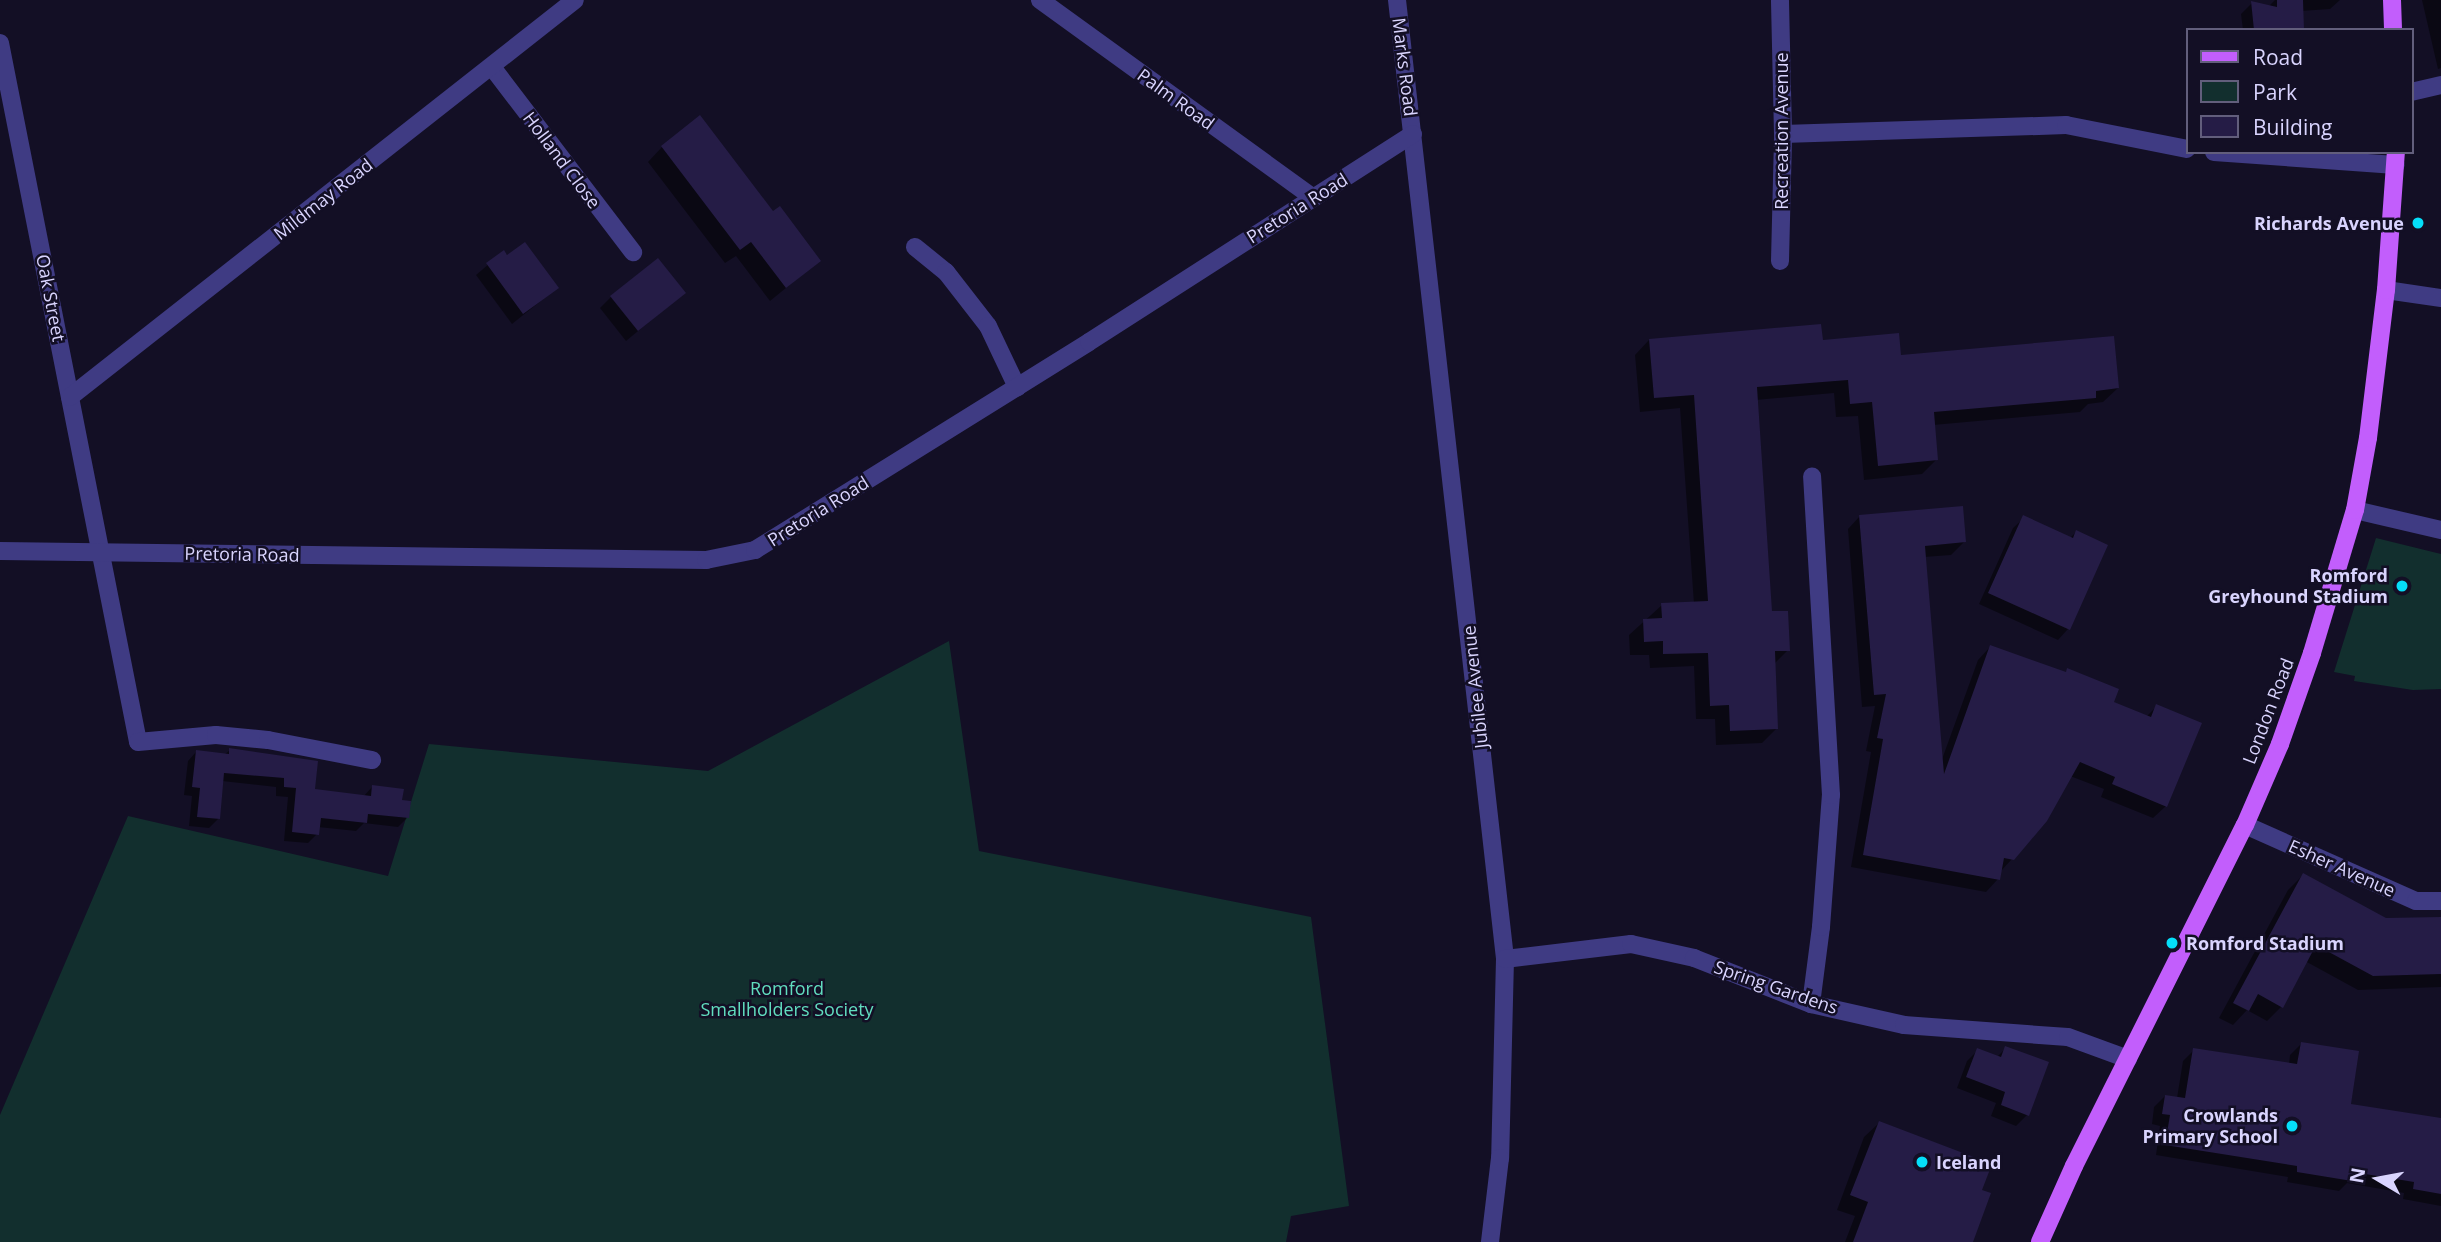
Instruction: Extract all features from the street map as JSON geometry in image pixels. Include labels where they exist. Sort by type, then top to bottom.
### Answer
[{"type":"main road","points":[[2392,0],[2393,28]]},
{"type":"main road","name":"London Road","points":[[2040,1242],[2245,825],[2280,744],[2312,653],[2355,510],[2368,438],[2386,290],[2396,159]]},
{"type":"street","name":"Mildmay Road","points":[[70,397],[575,0]]},
{"type":"street","name":"Palm Road","points":[[1040,0],[1312,197]]},
{"type":"street","name":"Marks Road","points":[[1397,0],[1413,134]]},
{"type":"street","name":"Recreation Avenue","points":[[1780,0],[1783,134],[1780,261]]},
{"type":"street","name":"Oak Street","points":[[0,43],[138,742],[216,735],[268,740],[372,760]]},
{"type":"street","name":"Holland Close","points":[[492,67],[633,252]]},
{"type":"street","points":[[2413,92],[2441,85]]},
{"type":"street","points":[[1783,134],[2066,125],[2186,149]]},
{"type":"street","name":"Pretoria Road","points":[[0,551],[706,560],[755,550],[1017,387],[1413,134]]},
{"type":"street","name":"Jubilee Avenue","points":[[1413,134],[1505,959],[1500,1158],[1490,1242]]},
{"type":"street","points":[[2266,154],[2396,159]]},
{"type":"street","points":[[915,247],[946,272],[988,326],[1017,387]]},
{"type":"street","points":[[2386,290],[2441,298]]},
{"type":"street","points":[[1811,1004],[1826,883],[1831,795],[1812,477]]},
{"type":"street","points":[[2355,510],[2441,530]]},
{"type":"street","name":"Esher Avenue","points":[[2245,825],[2416,901],[2441,901]]},
{"type":"street","name":"Spring Gardens","points":[[1505,959],[1631,944],[1694,958],[1811,1004],[1904,1025],[2068,1037],[2128,1059]]},
{"type":"green space","name":"Romford Greyhound Stadium","points":[[2376,538],[2441,554],[2441,689],[2413,690],[2354,681],[2355,676],[2334,672]]},
{"type":"green space","name":"Romford Smallholders Society","points":[[949,641],[979,851],[1311,917],[1349,1206],[1291,1216],[1286,1242],[0,1242],[0,1115],[128,816],[388,876],[429,744],[708,771]]},
{"type":"building","points":[[2277,0],[2303,0],[2304,28],[2254,28],[2251,1],[2277,7]]},
{"type":"building","points":[[700,115],[773,211],[780,206],[821,261],[786,288],[751,242],[740,250],[661,146]]},
{"type":"building","points":[[525,242],[559,288],[523,314],[486,263],[504,250],[507,255]]},
{"type":"building","points":[[658,258],[686,293],[638,331],[610,296]]},
{"type":"building","points":[[1821,324],[1823,340],[1899,333],[1901,355],[2114,336],[2119,388],[2096,391],[2096,398],[1934,412],[1938,460],[1878,466],[1872,402],[1850,404],[1848,380],[1757,387],[1772,611],[1788,611],[1790,651],[1775,651],[1778,729],[1730,731],[1729,705],[1710,706],[1708,653],[1663,654],[1663,641],[1644,642],[1643,619],[1662,618],[1661,603],[1708,601],[1694,395],[1654,398],[1649,339]]},
{"type":"building","points":[[1963,506],[1966,542],[1925,546],[1944,774],[1990,645],[2066,672],[2067,668],[2119,689],[2114,702],[2151,717],[2156,704],[2202,723],[2167,807],[2112,784],[2115,777],[2080,762],[2047,821],[2014,860],[2004,858],[2000,880],[1863,855],[1883,739],[1877,738],[1886,694],[1874,695],[1859,515]]},
{"type":"building","points":[[2023,515],[2073,538],[2076,530],[2108,545],[2070,630],[1988,593]]},
{"type":"building","points":[[229,748],[318,761],[315,789],[371,796],[372,785],[404,789],[402,800],[411,801],[409,818],[368,814],[367,823],[321,818],[319,835],[292,832],[296,788],[284,787],[284,778],[224,773],[220,819],[197,817],[200,788],[192,787],[196,750],[229,754]]},
{"type":"building","points":[[2303,873],[2386,918],[2441,917],[2441,974],[2373,976],[2316,945],[2283,1008],[2258,994],[2249,1011],[2233,1003]]},
{"type":"building","points":[[2301,1042],[2359,1051],[2351,1104],[2441,1118],[2441,1194],[2413,1189],[2414,1182],[2353,1172],[2352,1181],[2297,1172],[2297,1166],[2165,1145],[2170,1115],[2162,1114],[2165,1095],[2185,1098],[2193,1048],[2297,1064]]},
{"type":"building","points":[[2005,1046],[2049,1062],[2029,1116],[2001,1105],[2005,1092],[1966,1077],[1977,1048],[2001,1057]]},
{"type":"building","points":[[1879,1121],[1992,1164],[1982,1190],[1991,1193],[1973,1242],[1853,1242],[1868,1202],[1850,1195]]},
{"type":"place","name":"Richards Avenue","points":[[2418,223]]},
{"type":"place","name":"Romford Greyhound Stadium","points":[[2402,586]]},
{"type":"place","name":"Romford Stadium","points":[[2172,943]]},
{"type":"place","name":"Crowlands Primary School","points":[[2292,1126]]},
{"type":"place","name":"Iceland","points":[[1922,1162]]}]
